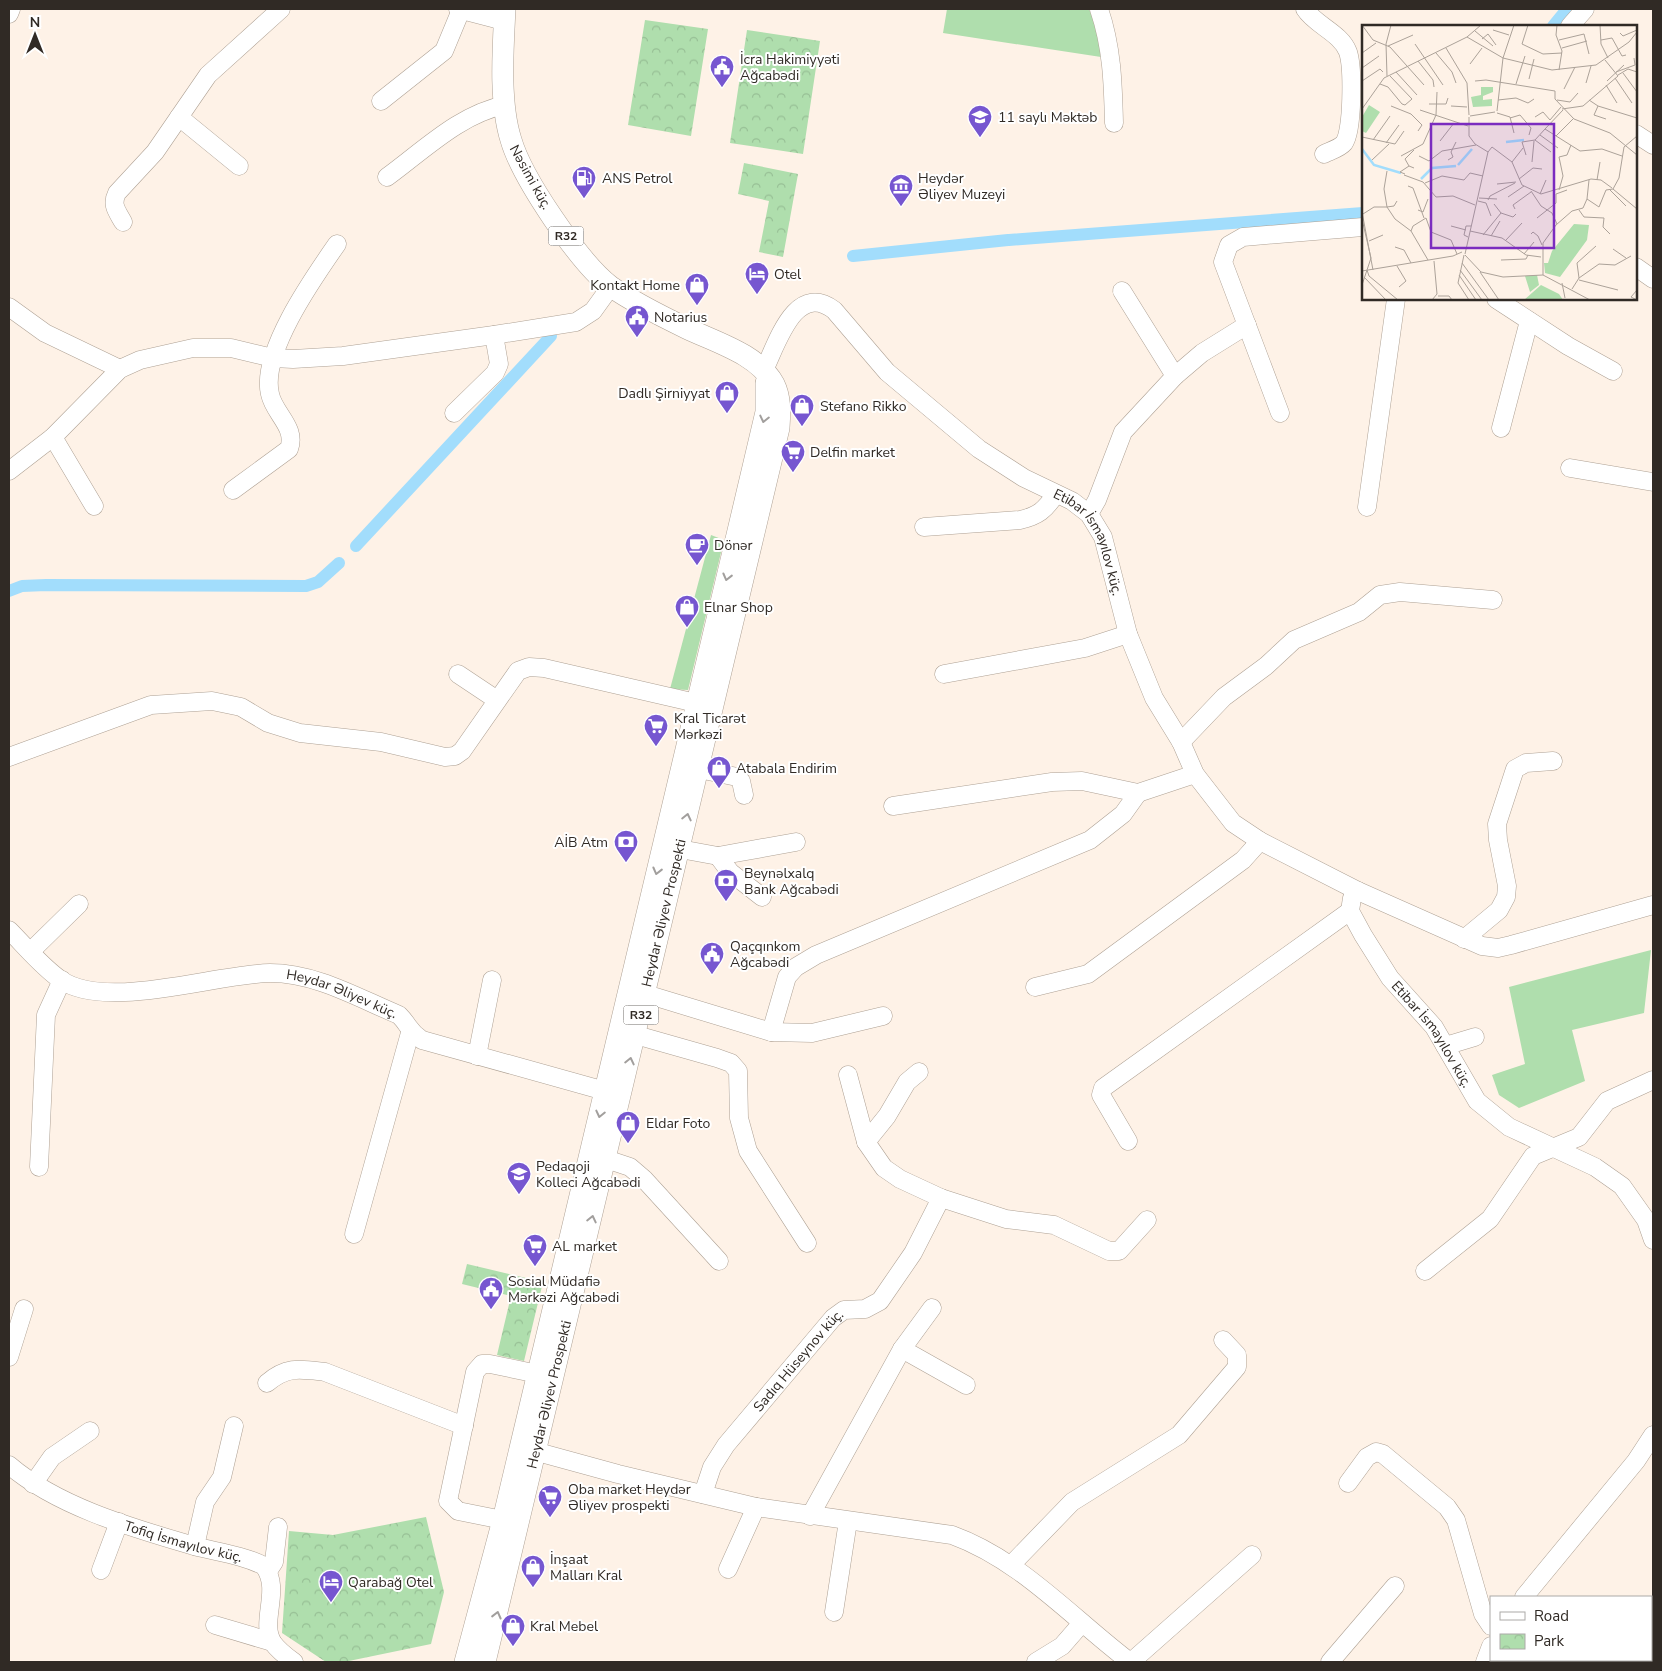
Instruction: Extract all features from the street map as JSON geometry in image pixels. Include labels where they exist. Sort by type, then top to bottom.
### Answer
[{"type":"main road","name":"Nəsimi küç.","points":[[504,15],[505,105],[511,141],[538,194],[580,255],[593,271],[611,286],[665,318],[750,360],[764,370]]},
{"type":"main road","name":"R32","points":[[465,1662],[503,1520],[529,1449],[538,1374],[766,412],[767,395],[764,370]]},
{"type":"main road","name":"Heydar Əliyev Prospekti","points":[[485,1662],[529,1449],[606,1159],[780,428],[778,393],[764,370]]},
{"type":"street","points":[[9,14],[11,9]]},
{"type":"street","points":[[123,222],[114,206],[116,193],[155,152],[208,75],[281,9]]},
{"type":"street","points":[[381,101],[444,51],[460,9]]},
{"type":"street","name":"Nəsimi küç.","points":[[460,9],[504,15]]},
{"type":"street","points":[[1099,9],[1108,36],[1113,68],[1114,123]]},
{"type":"street","points":[[1305,9],[1335,36],[1348,51],[1351,92],[1350,130],[1343,144],[1324,154]]},
{"type":"street","points":[[1571,25],[1585,9]]},
{"type":"street","points":[[388,177],[462,121],[479,112],[505,105]]},
{"type":"street","points":[[179,118],[239,166]]},
{"type":"street","points":[[1637,135],[1653,145]]},
{"type":"street","points":[[1280,414],[1223,262],[1229,245],[1243,237],[1362,227]]},
{"type":"street","points":[[233,490],[289,449],[292,440],[290,432],[270,395],[268,376],[273,358],[302,293],[337,244]]},
{"type":"street","points":[[1637,268],[1653,279]]},
{"type":"street","points":[[9,471],[53,437],[120,369],[140,360],[193,348],[231,348],[273,358],[293,359],[343,356],[494,336],[576,322],[593,311],[611,286]]},
{"type":"street","points":[[1122,291],[1175,376]]},
{"type":"street","points":[[1367,507],[1396,300]]},
{"type":"street","points":[[1498,300],[1613,371]]},
{"type":"street","name":"Etibar İsmayılov küç.","points":[[764,370],[789,319],[797,309],[805,304],[815,302],[827,305],[834,310],[887,372],[979,449],[1055,495],[1072,501],[1089,514],[1103,537],[1128,634],[1154,698],[1181,742],[1195,774],[1233,823],[1260,841],[1358,891],[1482,946],[1498,948],[1653,905]]},
{"type":"street","points":[[9,307],[45,333],[120,369]]},
{"type":"street","points":[[1501,428],[1529,321]]},
{"type":"street","points":[[1089,514],[1097,500],[1122,432],[1175,376],[1202,353],[1247,325]]},
{"type":"street","points":[[454,413],[495,373],[499,364],[494,336]]},
{"type":"street","points":[[53,437],[94,506]]},
{"type":"street","points":[[1570,468],[1653,482]]},
{"type":"street","points":[[924,527],[1020,520],[1036,516],[1047,508],[1055,495]]},
{"type":"street","points":[[1181,742],[1224,697],[1266,666],[1294,640],[1359,612],[1380,595],[1400,592],[1493,600]]},
{"type":"street","points":[[944,674],[1086,648],[1128,634]]},
{"type":"street","points":[[9,757],[151,705],[212,701],[240,707],[268,723],[300,733],[381,742],[445,757],[455,756],[462,751],[518,671],[529,667],[544,668],[696,703]]},
{"type":"street","points":[[458,674],[497,700]]},
{"type":"street","points":[[1464,939],[1499,910],[1506,896],[1507,886],[1498,840],[1497,824],[1515,770],[1526,764],[1552,761]]},
{"type":"street","points":[[699,769],[737,777],[741,781],[744,795]]},
{"type":"street","points":[[893,806],[1052,782],[1082,781],[1138,793],[1195,774]]},
{"type":"street","points":[[770,1032],[787,976],[796,967],[825,951],[1090,840],[1124,814],[1138,793]]},
{"type":"street","points":[[1036,987],[1088,974],[1243,860],[1260,841]]},
{"type":"street","points":[[680,849],[718,856],[796,842]]},
{"type":"street","points":[[718,856],[730,872],[762,896]]},
{"type":"street","points":[[1128,1141],[1101,1095],[1103,1088],[1350,911],[1352,898],[1358,891]]},
{"type":"street","points":[[31,951],[79,904]]},
{"type":"street","name":"Etibar İsmayılov küç.","points":[[1350,911],[1390,978],[1434,1027],[1477,1100],[1491,1114],[1509,1127],[1595,1167],[1622,1186],[1646,1220],[1653,1240]]},
{"type":"street","name":"Heydar Əliyev küç.","points":[[9,930],[62,980],[96,993],[164,988],[243,975],[296,975],[338,988],[399,1015],[407,1023],[410,1033],[422,1040],[605,1091]]},
{"type":"street","points":[[40,1167],[46,1015],[62,980]]},
{"type":"street","points":[[477,1056],[492,980]]},
{"type":"street","points":[[646,994],[770,1032],[812,1033],[883,1016]]},
{"type":"street","points":[[354,1234],[410,1033]]},
{"type":"street","points":[[636,1034],[731,1063],[738,1071],[738,1118],[748,1151],[807,1244]]},
{"type":"street","points":[[1445,1046],[1475,1037]]},
{"type":"street","points":[[866,1142],[887,1116],[907,1082],[919,1072]]},
{"type":"street","points":[[848,1075],[866,1142],[884,1168],[900,1179],[941,1198],[1006,1219],[1054,1225],[1109,1251],[1119,1251],[1147,1220]]},
{"type":"street","points":[[1425,1271],[1490,1218],[1533,1156],[1578,1137],[1607,1101],[1653,1080]]},
{"type":"street","points":[[606,1159],[630,1167],[644,1179],[719,1261]]},
{"type":"street","name":"Sadıq Hüseynov küç.","points":[[703,1494],[712,1467],[726,1445],[833,1318],[844,1310],[865,1309],[880,1301],[913,1253],[941,1198]]},
{"type":"street","points":[[810,1516],[902,1349],[932,1308]]},
{"type":"street","points":[[9,1357],[24,1309]]},
{"type":"street","points":[[1012,1564],[1072,1502],[1179,1435],[1236,1367],[1236,1355],[1223,1340]]},
{"type":"street","points":[[902,1349],[966,1385]]},
{"type":"street","points":[[503,1520],[458,1511],[448,1501],[475,1372],[482,1364],[538,1374]]},
{"type":"street","points":[[267,1383],[279,1373],[301,1369],[325,1372],[464,1426]]},
{"type":"street","points":[[194,1546],[205,1502],[222,1477],[234,1426]]},
{"type":"street","points":[[34,1484],[52,1457],[90,1431]]},
{"type":"street","points":[[1525,1596],[1636,1461],[1653,1435]]},
{"type":"street","points":[[529,1449],[756,1507],[810,1516],[952,1534],[979,1545],[1012,1564],[1131,1662],[1252,1555]]},
{"type":"street","points":[[1348,1483],[1367,1457],[1376,1452],[1383,1454],[1447,1508],[1456,1520],[1483,1614],[1490,1624]]},
{"type":"street","name":"Tofiq İsmayılov küç.","points":[[9,1465],[50,1494],[119,1522],[194,1546],[258,1562],[268,1571]]},
{"type":"street","points":[[728,1569],[756,1507]]},
{"type":"street","points":[[834,1612],[848,1521]]},
{"type":"street","points":[[102,1570],[119,1522]]},
{"type":"street","points":[[272,1642],[269,1632],[272,1586],[268,1571],[274,1562],[278,1527]]},
{"type":"street","points":[[1330,1662],[1395,1586]]},
{"type":"street","points":[[1036,1662],[1062,1646],[1082,1623]]},
{"type":"street","points":[[214,1625],[272,1642],[294,1662]]},
{"type":"street","points":[[1485,1662],[1490,1649]]},
{"type":"green space","points":[[947,9],[1089,9],[1098,31],[1101,57],[943,33]]},
{"type":"green space","points":[[645,20],[708,29],[691,136],[628,125]]},
{"type":"green space","points":[[747,30],[820,41],[803,154],[730,143]]},
{"type":"green space","points":[[744,163],[798,174],[783,257],[759,252],[769,201],[738,194]]},
{"type":"green space","points":[[711,535],[724,540],[688,690],[670,689]]},
{"type":"green space","points":[[1651,950],[1644,1013],[1572,1030],[1585,1081],[1519,1108],[1499,1095],[1492,1075],[1525,1064],[1509,987]]},
{"type":"green space","points":[[467,1264],[543,1282],[524,1361],[497,1355],[511,1296],[462,1284]]},
{"type":"green space","points":[[426,1517],[444,1592],[431,1644],[344,1662],[326,1662],[282,1633],[289,1531],[333,1535]]},
{"type":"waterway","points":[[1554,25],[1567,9]]},
{"type":"waterway","points":[[1009,240],[1362,213]]},
{"type":"waterway","points":[[853,256],[1008,240]]},
{"type":"waterway","points":[[356,546],[551,336]]},
{"type":"waterway","points":[[9,591],[22,586],[46,585],[306,586],[318,582],[339,563]]},
{"type":"place","name":"İcra Hakimiyyəti Ağcabədi","points":[[722,88]]},
{"type":"place","name":"11 saylı Məktəb","points":[[980,138]]},
{"type":"place","name":"ANS Petrol","points":[[584,199]]},
{"type":"place","name":"Heydər Əliyev Muzeyi","points":[[901,207]]},
{"type":"place","name":"Otel","points":[[757,295]]},
{"type":"place","name":"Kontakt Home","points":[[697,306]]},
{"type":"place","name":"Notarius","points":[[637,338]]},
{"type":"place","name":"Dadlı Şirniyyat","points":[[727,414]]},
{"type":"place","name":"Stefano Rikko","points":[[802,427]]},
{"type":"place","name":"Delfin market","points":[[793,473]]},
{"type":"place","name":"Dönər","points":[[697,566]]},
{"type":"place","name":"Elnar Shop","points":[[687,628]]},
{"type":"place","name":"Kral Ticarət Mərkəzi","points":[[656,747]]},
{"type":"place","name":"Atabala Endirim","points":[[719,789]]},
{"type":"place","name":"AİB Atm","points":[[626,863]]},
{"type":"place","name":"Beynəlxalq Bank Ağcabədi","points":[[726,902]]},
{"type":"place","name":"Qaçqınkom Ağcabədi","points":[[712,975]]},
{"type":"place","name":"Eldar Foto","points":[[628,1144]]},
{"type":"place","name":"Pedaqoji Kolleci Ağcabədi","points":[[519,1195]]},
{"type":"place","name":"AL market","points":[[535,1267]]},
{"type":"place","name":"Sosial Müdafiə Mərkəzi Ağcabədi","points":[[491,1310]]},
{"type":"place","name":"Oba market Heydər Əliyev prospekti","points":[[550,1518]]},
{"type":"place","name":"İnşaat Malları Kral","points":[[533,1588]]},
{"type":"place","name":"Qarabağ Otel","points":[[331,1603]]},
{"type":"place","name":"Kral Mebel","points":[[513,1647]]}]
